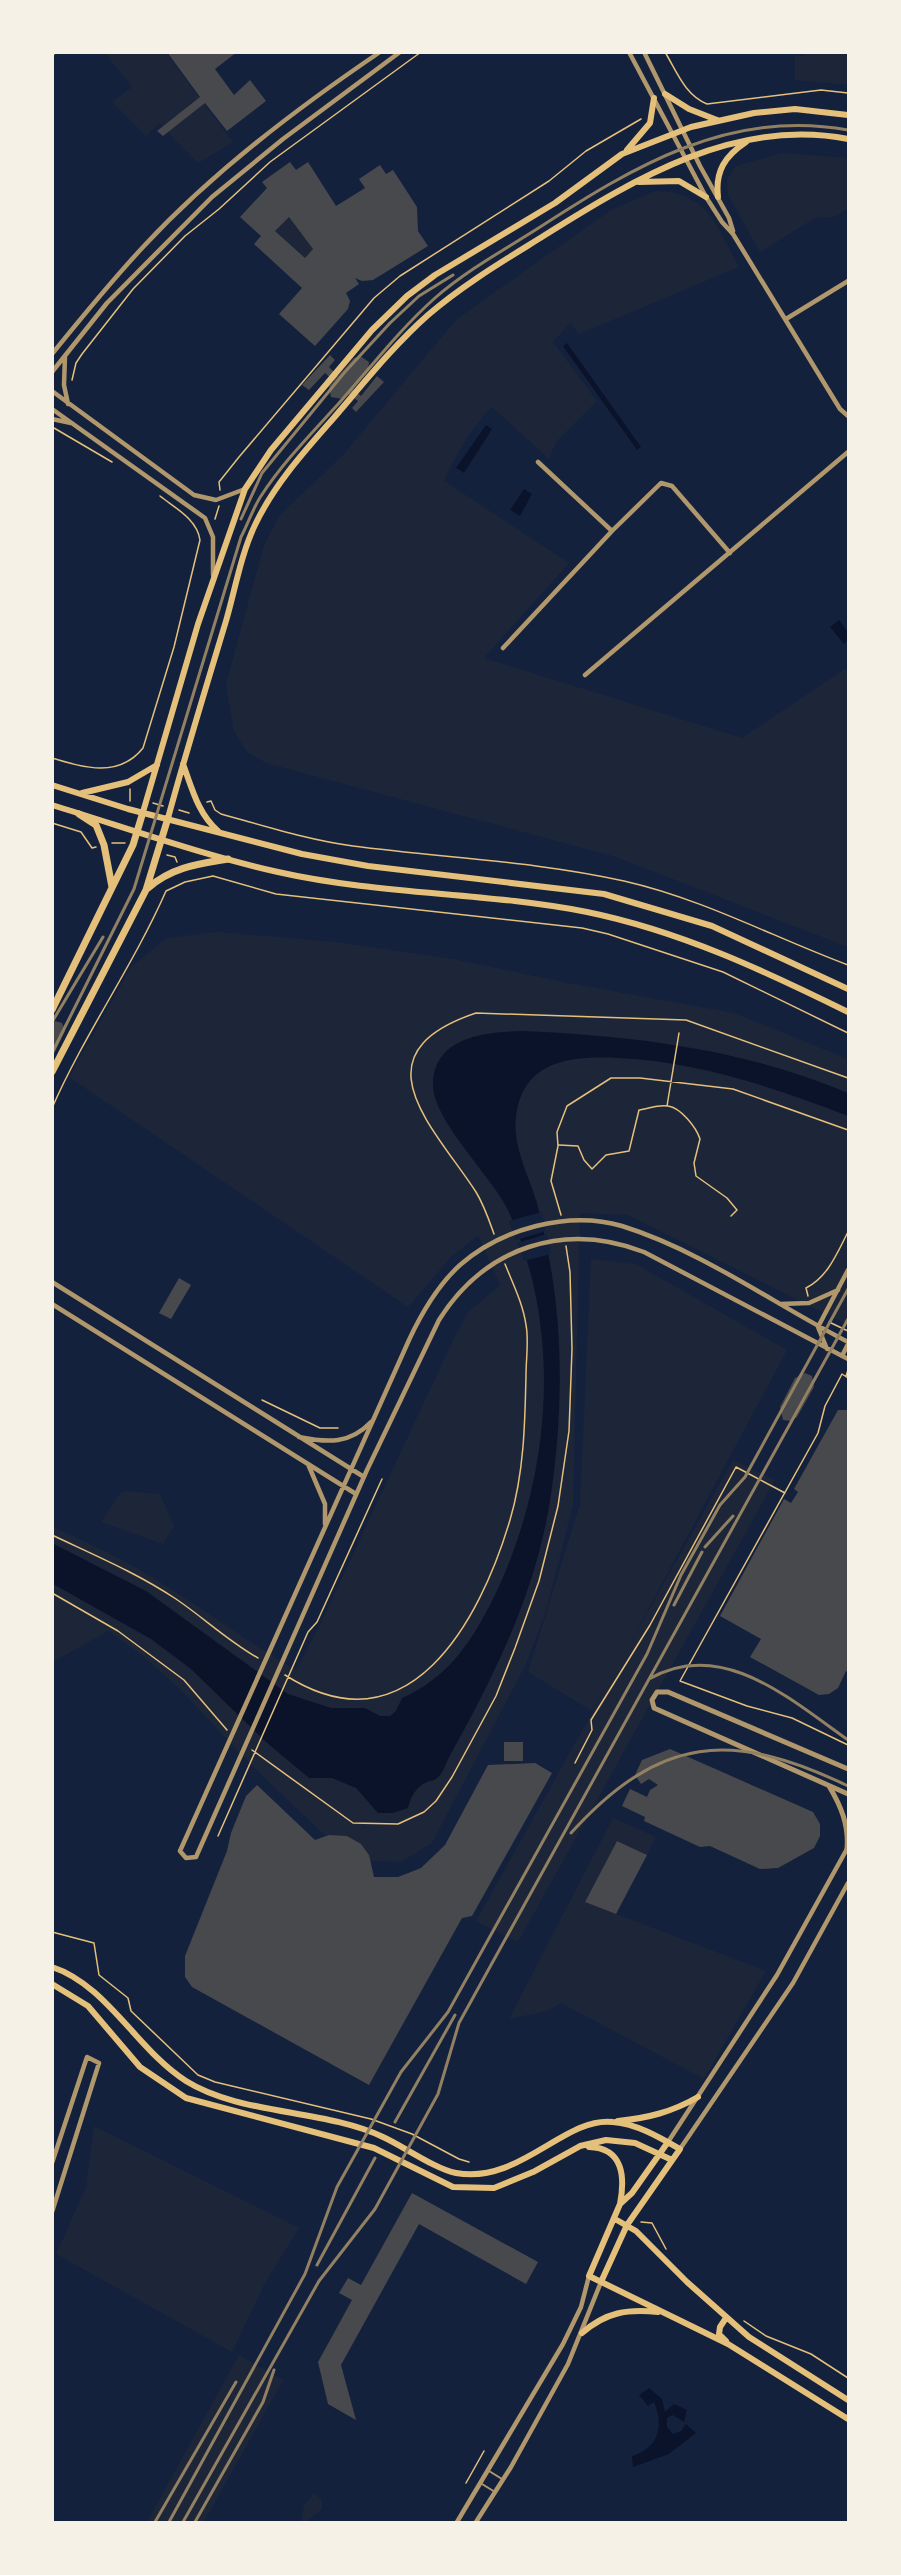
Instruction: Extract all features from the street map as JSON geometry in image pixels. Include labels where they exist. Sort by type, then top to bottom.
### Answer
[{"type":"main road","points":[[665,94],[689,110],[718,120]]},
{"type":"main road","points":[[52,1010],[137,832],[213,578],[245,489],[271,450],[341,365],[407,296],[466,254],[555,203],[622,154],[639,139],[650,123],[654,98]]},
{"type":"main road","points":[[622,154],[682,130],[718,120],[795,108],[849,115]]},
{"type":"main road","points":[[52,1072],[146,890],[254,527],[285,473],[382,361],[428,316],[481,275],[635,182],[694,154],[751,139],[797,134],[849,139]]},
{"type":"main road","points":[[718,196],[716,183],[720,168],[735,150],[751,139]]},
{"type":"main road","points":[[635,182],[679,181],[706,197]]},
{"type":"main road","points":[[183,763],[199,807],[209,823],[221,833]]},
{"type":"main road","points":[[78,794],[128,782],[158,765]]},
{"type":"main road","points":[[52,785],[143,812],[302,854],[368,866],[604,894],[712,926],[849,989]]},
{"type":"main road","points":[[52,805],[278,872],[330,882],[532,903],[629,922],[704,946],[849,1012]]},
{"type":"main road","points":[[80,814],[96,825],[104,845],[112,887]]},
{"type":"main road","points":[[146,890],[163,875],[199,863],[228,859]]},
{"type":"main road","points":[[52,1967],[94,1990],[164,2066],[194,2086],[235,2099],[381,2136],[455,2173],[485,2173],[516,2165],[577,2130],[611,2121],[657,2115],[678,2108],[698,2097]]},
{"type":"main road","points":[[52,1984],[88,2006],[140,2067],[186,2098],[374,2148],[453,2187],[494,2188],[533,2172],[580,2146],[606,2140],[635,2143],[660,2152],[672,2160]]},
{"type":"main road","points":[[601,2282],[627,2225],[680,2149],[637,2128],[611,2121]]},
{"type":"main road","points":[[620,2204],[632,2193],[668,2142]]},
{"type":"main road","points":[[580,2146],[595,2147],[615,2159],[625,2177],[615,2218],[589,2276],[728,2344],[849,2419]]},
{"type":"main road","points":[[615,2218],[636,2231],[726,2318],[749,2337],[849,2400]]},
{"type":"main road","points":[[582,2333],[597,2320],[612,2313],[634,2310],[661,2312]]},
{"type":"main road","points":[[726,2318],[720,2326],[719,2334],[728,2344]]},
{"type":"street","points":[[52,354],[144,246],[224,171],[267,134],[380,52]]},
{"type":"street","points":[[52,372],[107,303],[172,235],[243,171],[400,52]]},
{"type":"street","points":[[629,52],[706,197],[722,222],[734,234],[840,409],[849,416]]},
{"type":"street","points":[[644,52],[694,154],[729,218],[734,234]]},
{"type":"street","points":[[786,319],[849,281]]},
{"type":"street","points":[[99,298],[107,303]]},
{"type":"street","points":[[65,356],[64,385],[68,405]]},
{"type":"street","points":[[52,391],[182,488],[203,499],[220,499],[245,489]]},
{"type":"street","points":[[52,409],[198,513],[208,525],[213,537],[213,578]]},
{"type":"street","points":[[52,419],[74,424]]},
{"type":"street","points":[[585,675],[849,452]]},
{"type":"street","points":[[538,462],[612,531]]},
{"type":"street","points":[[503,648],[612,531],[662,483],[672,486],[730,553]]},
{"type":"street","points":[[842,1356],[849,1343],[656,1238],[620,1226],[577,1221],[544,1225],[521,1231],[480,1250],[459,1266],[438,1289],[409,1340],[180,1851],[186,1858],[196,1857],[356,1494],[439,1320],[450,1301],[471,1279],[489,1265],[528,1246],[551,1241],[594,1239],[612,1241],[644,1252],[842,1356],[849,1359]]},
{"type":"street","points":[[827,1348],[818,1327],[849,1270]]},
{"type":"street","points":[[52,1282],[364,1477]]},
{"type":"street","points":[[778,1304],[809,1303],[838,1290]]},
{"type":"street","points":[[52,1304],[356,1494]]},
{"type":"street","points":[[297,1437],[329,1442],[342,1441],[364,1430],[376,1417]]},
{"type":"street","points":[[307,1462],[325,1504],[325,1527]]},
{"type":"street","points":[[849,1769],[668,1692],[661,1691],[654,1696],[654,1708],[849,1794]]},
{"type":"street","points":[[837,1764],[849,1762]]},
{"type":"street","points":[[668,2142],[777,1975],[848,1848],[848,1832],[843,1812],[828,1784]]},
{"type":"street","points":[[680,2149],[793,1983],[849,1883]]},
{"type":"street","points":[[52,2163],[87,2057],[99,2063],[52,2212]]},
{"type":"street","points":[[457,2523],[563,2344],[581,2307],[589,2276]]},
{"type":"street","points":[[476,2523],[568,2364],[601,2282]]},
{"type":"lane","points":[[489,2471],[502,2479]]},
{"type":"lane","points":[[480,2484],[495,2492]]},
{"type":"path","points":[[52,56],[56,52]]},
{"type":"path","points":[[72,382],[75,363],[133,289],[185,236],[219,209],[270,162],[420,52]]},
{"type":"path","points":[[665,52],[694,99],[707,104],[821,90],[849,93]]},
{"type":"path","points":[[52,427],[120,466]]},
{"type":"path","points":[[208,525],[215,519],[220,499],[219,482]]},
{"type":"path","points":[[52,758],[84,768],[106,770],[135,758],[143,748],[174,647],[200,540],[199,530],[190,519],[155,492]]},
{"type":"path","points":[[146,801],[189,813],[186,823]]},
{"type":"path","points":[[211,801],[215,810],[221,814],[314,840],[529,864],[625,881],[670,893],[733,915],[849,965]]},
{"type":"path","points":[[52,823],[81,832],[92,848]]},
{"type":"path","points":[[175,857],[179,844]]},
{"type":"path","points":[[52,1108],[85,1043],[145,940],[166,891],[185,882],[213,876],[276,894],[470,914],[608,934],[723,972],[849,1033]]},
{"type":"path","points":[[495,1237],[477,1193],[454,1164],[422,1115],[411,1082],[411,1070],[422,1044],[439,1028],[453,1021],[476,1013],[686,1020],[849,1078]]},
{"type":"path","points":[[667,1106],[679,1033]]},
{"type":"path","points":[[561,1215],[551,1181],[558,1146],[557,1132],[567,1106],[610,1078],[628,1077],[733,1089],[849,1130]]},
{"type":"path","points":[[558,1146],[578,1146],[584,1160],[592,1169],[606,1155],[629,1151],[639,1110],[667,1106],[674,1108],[698,1131],[700,1139],[694,1163],[696,1176],[727,1198],[737,1210],[732,1216]]},
{"type":"path","points":[[806,1288],[825,1274],[849,1232]]},
{"type":"path","points":[[251,1749],[353,1823],[398,1824],[423,1812],[436,1801],[452,1777],[496,1696],[515,1648],[539,1581],[558,1506],[569,1431],[572,1349],[570,1272],[564,1238]]},
{"type":"path","points":[[278,1670],[307,1689],[335,1696],[364,1698],[399,1690],[426,1673],[444,1657],[471,1615],[510,1519],[524,1444],[527,1325],[503,1257]]},
{"type":"path","points":[[822,1319],[849,1331]]},
{"type":"path","points":[[849,1370],[847,1377],[842,1374],[825,1406],[818,1433],[680,1681],[747,1706],[792,1718],[849,1745]]},
{"type":"path","points":[[262,1400],[320,1428],[338,1428]]},
{"type":"path","points":[[574,1763],[592,1730],[591,1720],[650,1624],[736,1467],[785,1492]]},
{"type":"path","points":[[218,1836],[308,1632],[317,1622],[382,1479]]},
{"type":"path","points":[[52,1535],[141,1577],[177,1600],[222,1636],[259,1658]]},
{"type":"path","points":[[52,1593],[118,1631],[184,1680],[220,1724],[234,1735]]},
{"type":"path","points":[[52,1932],[94,1943],[99,1975],[128,1998],[131,2010],[198,2075],[215,2082],[371,2119],[412,2134],[469,2162]]},
{"type":"path","points":[[641,2222],[652,2223],[669,2252]]},
{"type":"path","points":[[740,2318],[766,2336],[811,2354],[849,2378]]},
{"type":"path","points":[[466,2483],[484,2451]]},
{"type":"shaded area","points":[[105,53],[166,53],[233,142],[198,163],[159,123],[146,136],[112,102],[132,87]]},
{"type":"shaded area","points":[[805,53],[848,53],[848,85],[795,80],[795,56],[805,56]]},
{"type":"shaded area","points":[[782,153],[848,158],[848,209],[833,217],[815,218],[760,252],[728,195],[727,180],[736,166]]},
{"type":"shaded area","points":[[656,191],[674,193],[700,205],[717,226],[739,267],[579,334],[570,323],[553,342],[597,401],[556,442],[549,459],[492,407],[465,442],[444,481],[569,563],[484,658],[742,738],[848,667],[848,947],[616,857],[266,763],[248,753],[234,732],[226,684],[264,545],[280,515],[342,456],[457,319],[611,210]]},
{"type":"shaded area","points":[[289,217],[313,249],[305,258],[275,231]]},
{"type":"shaded area","points":[[567,343],[641,447],[637,450],[563,346]]},
{"type":"shaded area","points":[[486,425],[492,429],[464,473],[456,468]]},
{"type":"shaded area","points":[[524,489],[532,494],[520,516],[510,510]]},
{"type":"shaded area","points":[[839,620],[848,632],[848,640],[844,644],[830,627]]},
{"type":"shaded area","points":[[218,932],[335,942],[453,959],[568,983],[734,1013],[848,1059],[848,1325],[628,1215],[580,1213],[573,1505],[546,1611],[526,1664],[432,1843],[401,1862],[366,1861],[336,1846],[251,1765],[181,1690],[143,1656],[108,1631],[53,1662],[53,1527],[103,1550],[152,1577],[296,1670],[319,1627],[455,1336],[468,1312],[500,1285],[478,1235],[451,1257],[408,1307],[69,1077],[131,967],[166,938]]},
{"type":"shaded area","points":[[523,1031],[648,1041],[689,1047],[769,1065],[848,1093],[848,1116],[792,1095],[707,1070],[648,1060],[583,1058],[567,1061],[552,1065],[528,1083],[520,1098],[516,1117],[516,1138],[537,1203],[555,1292],[558,1322],[559,1412],[550,1501],[534,1569],[511,1634],[442,1772],[439,1777],[417,1789],[408,1808],[393,1813],[378,1813],[356,1788],[332,1778],[309,1778],[266,1742],[191,1669],[151,1639],[53,1584],[52,1543],[146,1591],[288,1694],[331,1708],[365,1708],[380,1716],[390,1716],[396,1711],[402,1698],[433,1680],[446,1668],[468,1643],[494,1597],[513,1551],[528,1504],[538,1455],[543,1405],[543,1355],[537,1305],[526,1257],[508,1210],[452,1130],[435,1097],[433,1083],[436,1067],[443,1055],[453,1046],[479,1036]]},
{"type":"shaded area","points":[[591,1259],[636,1264],[787,1350],[628,1647],[733,1460],[775,1480],[518,1942],[476,1921],[607,1686],[592,1711],[528,1672],[580,1504]]},
{"type":"shaded area","points":[[125,1491],[160,1494],[174,1526],[163,1544],[101,1522],[120,1493]]},
{"type":"shaded area","points":[[613,1818],[656,1837],[647,1855],[617,1841],[585,1902],[766,1971],[704,2079],[561,2003],[547,2011],[509,2019]]},
{"type":"shaded area","points":[[94,2126],[299,2228],[266,2281],[232,2352],[56,2254],[86,2187]]},
{"type":"shaded area","points":[[239,2355],[283,2380],[204,2522],[147,2522]]},
{"type":"shaded area","points":[[649,2388],[662,2399],[665,2412],[674,2404],[687,2410],[684,2422],[673,2415],[667,2418],[667,2427],[673,2434],[681,2431],[686,2424],[696,2433],[669,2454],[633,2467],[632,2456],[648,2448],[659,2428],[654,2402],[648,2406],[639,2395]]},
{"type":"shaded area","points":[[314,2493],[322,2500],[322,2509],[306,2522],[301,2522],[304,2506]]},
{"type":"pier","points":[[542,1212],[546,1231],[516,1240],[509,1221]]},
{"type":"pier","points":[[547,1234],[551,1254],[524,1261],[517,1243]]},
{"type":"building","points":[[167,52],[237,52],[215,69],[234,95],[250,80],[266,101],[227,131],[205,103],[163,136],[157,131],[200,97]]},
{"type":"building","points":[[290,162],[296,170],[308,162],[336,206],[365,188],[359,179],[380,165],[386,174],[393,170],[417,207],[418,231],[428,246],[373,280],[362,281],[355,278],[359,284],[346,293],[350,301],[348,309],[315,346],[279,314],[302,288],[254,244],[261,236],[240,217],[267,188],[262,182]],"holes":[[[289,217],[313,249],[305,258],[275,231]]]},
{"type":"building","points":[[330,355],[335,360],[329,367],[338,376],[354,358],[360,356],[369,362],[368,371],[353,389],[361,396],[377,376],[384,382],[356,412],[352,408],[358,401],[348,394],[343,399],[331,397],[329,386],[334,381],[325,373],[309,390],[302,385]]},
{"type":"building","points":[[52,1022],[62,1023],[65,1031],[52,1058]]},
{"type":"building","points":[[179,1278],[191,1285],[171,1319],[159,1313]]},
{"type":"building","points":[[805,1373],[812,1376],[814,1387],[797,1417],[791,1421],[783,1420],[780,1407],[795,1378]]},
{"type":"building","points":[[838,1410],[848,1410],[848,1672],[846,1671],[838,1688],[829,1694],[819,1695],[750,1657],[761,1639],[720,1616],[784,1499],[791,1503],[798,1492],[794,1489]]},
{"type":"building","points":[[504,1742],[523,1742],[523,1761],[504,1761]]},
{"type":"building","points":[[670,1749],[813,1812],[820,1824],[820,1836],[814,1848],[778,1868],[760,1869],[710,1846],[700,1847],[644,1821],[645,1817],[622,1806],[630,1789],[647,1797],[650,1790],[658,1785],[649,1779],[641,1784],[635,1775],[642,1760]]},
{"type":"building","points":[[535,1763],[552,1773],[472,1916],[462,1918],[369,2085],[192,1987],[185,1977],[185,1956],[227,1851],[231,1833],[246,1796],[257,1785],[315,1840],[329,1835],[347,1836],[361,1844],[369,1855],[374,1877],[398,1877],[421,1868],[445,1845],[488,1765]]},
{"type":"building","points":[[617,1841],[647,1855],[616,1914],[585,1902]]},
{"type":"building","points":[[412,2193],[538,2262],[526,2284],[419,2224],[341,2365],[356,2420],[328,2404],[318,2362],[352,2300],[339,2293],[348,2278],[361,2285]]},
{"type":"railway","points":[[52,1053],[134,889],[241,537],[255,506],[279,471],[398,335],[435,298],[484,262],[609,184],[684,148],[723,135],[763,127],[804,125],[848,130]]},
{"type":"railway","points":[[241,519],[262,473],[344,373],[390,323],[419,296],[453,275]]},
{"type":"railway","points":[[52,1022],[103,937]]},
{"type":"railway","points":[[169,2522],[305,2274],[337,2187],[401,2072],[448,2012],[647,1654],[681,1575],[720,1505],[745,1477],[848,1289]]},
{"type":"railway","points":[[183,2522],[319,2281],[375,2209],[438,2094],[459,2023],[848,1319]]},
{"type":"railway","points":[[705,1547],[733,1516]]},
{"type":"railway","points":[[674,1605],[702,1552]]},
{"type":"railway","points":[[649,1679],[676,1668],[703,1665],[729,1669],[779,1692],[848,1740]]},
{"type":"railway","points":[[571,1833],[604,1801],[636,1776],[667,1760],[699,1752],[733,1750],[768,1756],[806,1768],[848,1786]]},
{"type":"railway","points":[[395,2122],[455,2015]]},
{"type":"railway","points":[[317,2265],[375,2158]]},
{"type":"railway","points":[[195,2522],[263,2402],[274,2370]]},
{"type":"railway","points":[[155,2522],[236,2382]]}]
